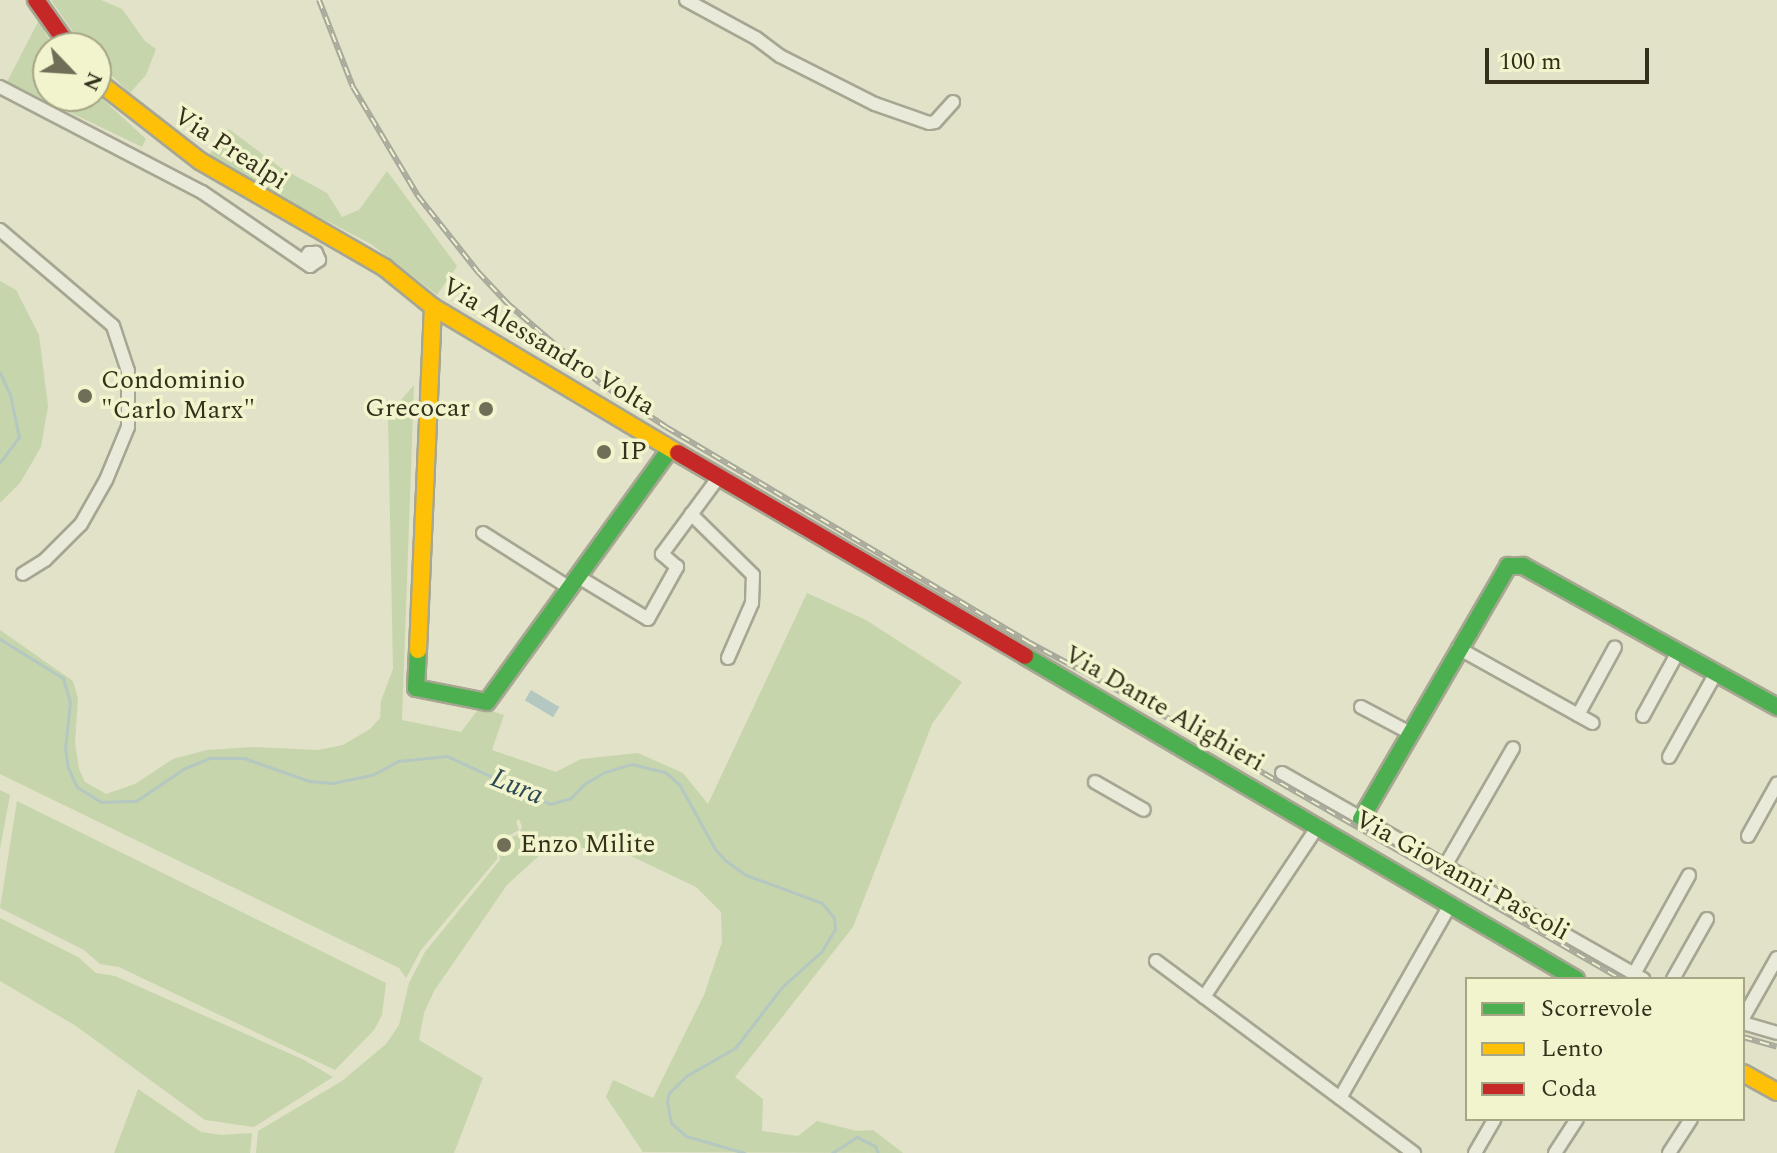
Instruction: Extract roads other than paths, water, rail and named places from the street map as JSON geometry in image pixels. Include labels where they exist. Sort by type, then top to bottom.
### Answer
[{"type":"street","points":[[36,0],[59,32]]},
{"type":"street","points":[[686,0],[756,38],[780,56],[875,104],[929,123],[935,122],[953,102]]},
{"type":"street","points":[[0,87],[202,192],[304,260]]},
{"type":"street","name":"Via Prealpi","points":[[112,93],[200,161],[347,246]]},
{"type":"street","points":[[0,230],[113,326],[128,371],[128,427],[106,480],[81,524],[45,560],[23,574]]},
{"type":"street","name":"Via Alessandro Volta","points":[[347,246],[385,268],[433,307],[723,480]]},
{"type":"street","points":[[433,307],[416,688],[487,702],[670,449]]},
{"type":"street","points":[[483,533],[648,619],[677,567],[662,554],[691,514],[723,480]]},
{"type":"street","name":"Via Dante Alighieri","points":[[723,480],[1573,977]]},
{"type":"street","points":[[691,514],[753,575],[752,603],[728,658]]},
{"type":"street","points":[[1361,819],[1502,572],[1515,564],[1777,707]]},
{"type":"street","points":[[1578,715],[1615,647]]},
{"type":"street","points":[[1458,648],[1593,723]]},
{"type":"street","points":[[1643,716],[1678,652]]},
{"type":"street","points":[[1669,757],[1716,673]]},
{"type":"street","points":[[1361,707],[1410,733]]},
{"type":"street","points":[[1445,866],[1513,748]]},
{"type":"street","name":"Via Giovanni Pascoli","points":[[1282,773],[1638,976]]},
{"type":"street","points":[[1095,782],[1144,810]]},
{"type":"street","points":[[1748,836],[1777,784]]},
{"type":"street","points":[[1204,997],[1318,826]]},
{"type":"street","points":[[1638,976],[1689,875]]},
{"type":"street","points":[[1340,1098],[1450,905]]},
{"type":"street","points":[[1674,977],[1707,919]]},
{"type":"street","points":[[1745,1017],[1777,958]]},
{"type":"street","points":[[1156,961],[1414,1153]]},
{"type":"street","points":[[1745,1022],[1777,1033]]},
{"type":"street","points":[[1745,1074],[1777,1092]]},
{"type":"street","points":[[1475,1153],[1494,1121]]},
{"type":"street","points":[[1555,1153],[1576,1121]]},
{"type":"street","points":[[1669,1153],[1690,1121]]},
{"type":"water","points":[[531,690],[559,707],[553,717],[525,700]]},
{"type":"waterway","name":"Lura","points":[[0,373],[10,394],[19,437],[0,462]]},
{"type":"waterway","name":"Lura","points":[[0,639],[63,678],[70,702],[65,749],[68,768],[77,787],[101,802],[136,801],[185,768],[210,758],[244,758],[309,781],[333,783],[372,775],[398,761],[447,756],[550,804],[571,798],[584,784],[605,772],[632,764],[665,772],[679,784],[715,849],[725,860],[746,875],[822,903],[834,918],[835,929],[822,951],[782,987],[735,1048],[686,1076],[669,1093],[667,1102],[671,1123],[686,1136],[745,1153]]},
{"type":"waterway","name":"Lura","points":[[832,1153],[857,1137],[875,1146],[878,1153]]},
{"type":"railway","points":[[319,0],[353,87],[418,196],[478,272],[508,304],[600,383],[666,427],[1028,642],[1140,702],[1618,977]]},
{"type":"railway","points":[[1745,1038],[1777,1047]]},
{"type":"place","name":"Condominio \"Carlo Marx\"","points":[[85,396]]},
{"type":"place","name":"Grecocar","points":[[486,409]]},
{"type":"place","name":"IP","points":[[604,452]]},
{"type":"place","name":"Enzo Milite","points":[[504,845]]}]
